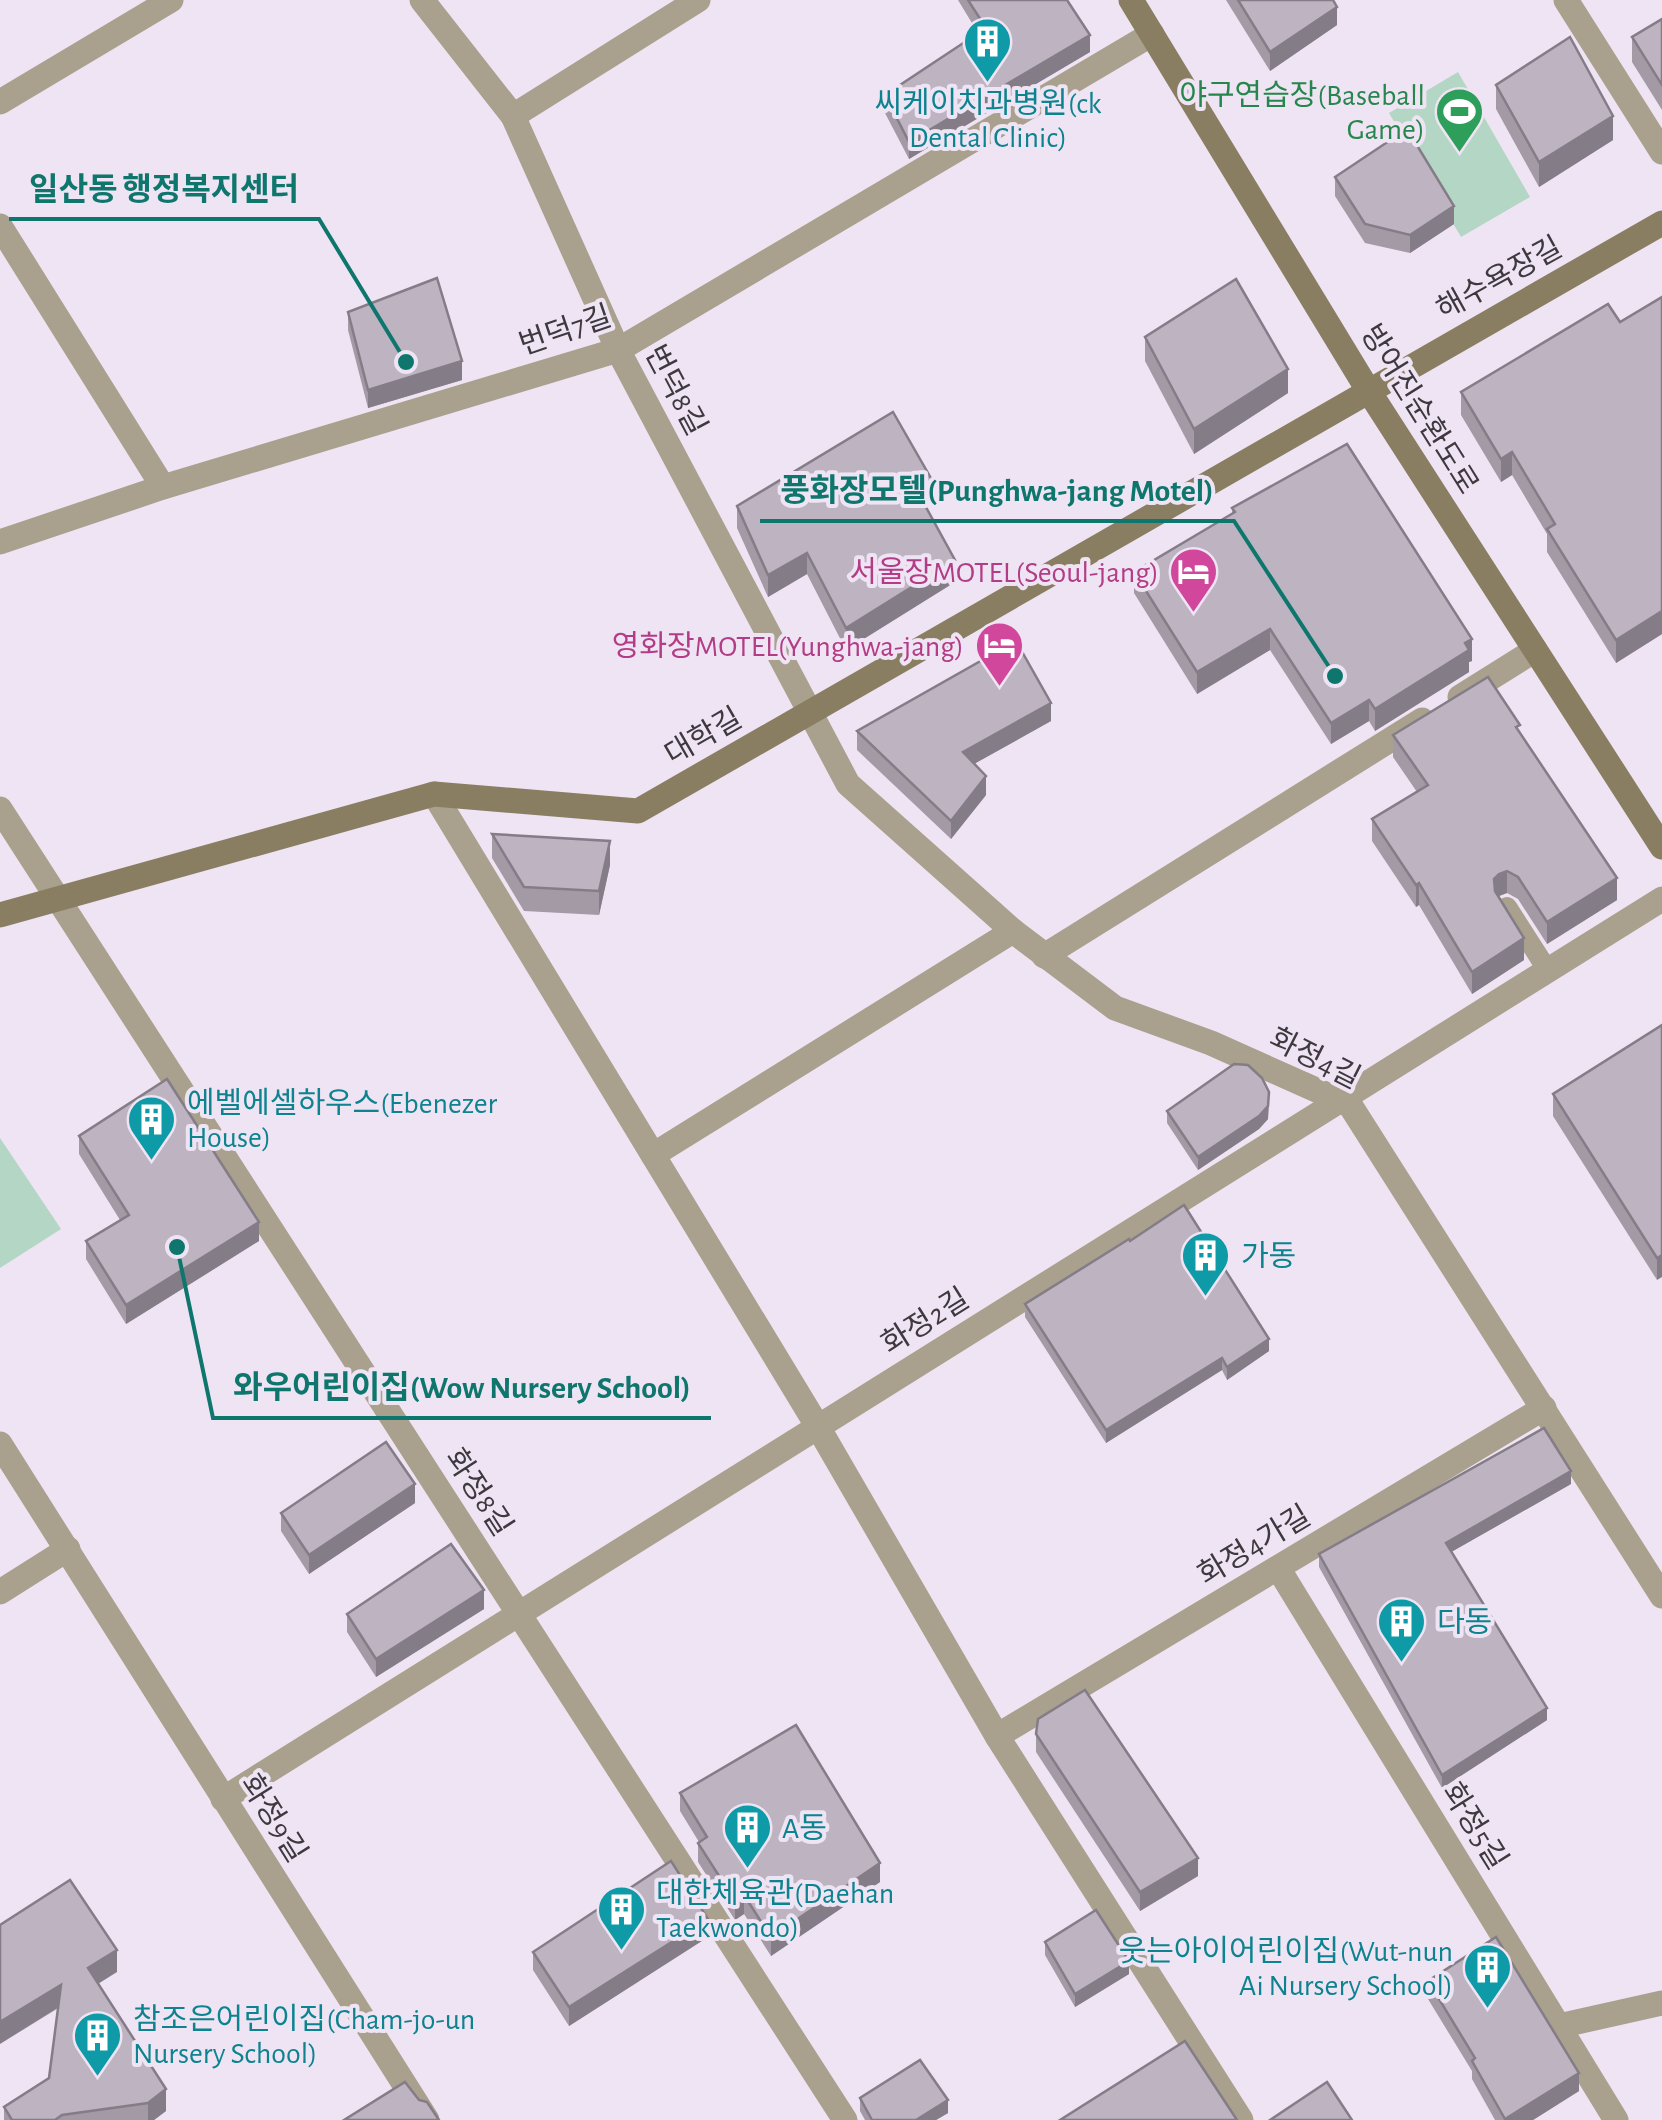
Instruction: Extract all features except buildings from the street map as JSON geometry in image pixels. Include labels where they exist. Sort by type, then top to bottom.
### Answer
[{"type":"street","points":[[0,102],[171,0]]},
{"type":"street","name":"번덕8길","points":[[422,0],[512,116],[618,350],[809,712]]},
{"type":"street","points":[[512,116],[698,0]]},
{"type":"street","name":"방어진순환도로","points":[[1131,0],[1368,390],[1662,847]]},
{"type":"street","points":[[1566,0],[1662,152]]},
{"type":"street","name":"번덕7길","points":[[0,542],[163,487],[618,350],[1152,34]]},
{"type":"street","name":"해수욕장길","points":[[1368,390],[1662,224]]},
{"type":"street","points":[[0,226],[163,487]]},
{"type":"street","name":"대학길","points":[[0,915],[434,794],[638,810],[1368,390]]},
{"type":"street","points":[[1044,956],[1535,650]]},
{"type":"street","name":"화정4길","points":[[809,712],[848,784],[1013,931],[1115,1008],[1211,1042],[1350,1105],[1662,1596]]},
{"type":"street","points":[[434,794],[818,1427],[997,1736],[1242,2120]]},
{"type":"street","name":"화정8길","points":[[0,810],[840,2112]]},
{"type":"street","name":"화정2길","points":[[223,1799],[1662,899]]},
{"type":"street","points":[[653,1155],[1013,931]]},
{"type":"street","name":"화정4가길","points":[[997,1736],[1544,1408]]},
{"type":"street","name":"화정9길","points":[[0,1444],[427,2120]]},
{"type":"street","points":[[0,1592],[68,1549]]},
{"type":"street","name":"화정5길","points":[[1278,1568],[1616,2120]]},
{"type":"street","points":[[1559,2026],[1662,2003]]},
{"type":"lane","points":[[1507,907],[1548,971]]},
{"type":"green space","name":"야구연습장(Baseball Game)","points":[[1458,72],[1530,197],[1461,237],[1389,113]]},
{"type":"green space","points":[[0,1138],[61,1229],[0,1268]]},
{"type":"place","name":"씨케이치과병원(ck Dental Clinic)","points":[[988,84]]},
{"type":"place","name":"야구연습장(Baseball Game)","points":[[1460,154]]},
{"type":"place","name":"일산동 행정복지센터","points":[[406,362]]},
{"type":"place","name":"서울장MOTEL(Seoul-jang)","points":[[1194,614]]},
{"type":"place","name":"풍화장모텔(Punghwa-jang Motel)","points":[[1335,676]]},
{"type":"place","name":"영화장MOTEL(Yunghwa-jang)","points":[[999,688]]},
{"type":"place","name":"에벨에셀하우스(Ebenezer House)","points":[[152,1162]]},
{"type":"place","name":"와우어린이집(Wow Nursery School)","points":[[177,1247]]},
{"type":"place","name":"가동","points":[[1206,1298]]},
{"type":"place","name":"다동","points":[[1402,1664]]},
{"type":"place","name":"A동","points":[[747,1870]]},
{"type":"place","name":"대한체육관(Daehan Taekwondo)","points":[[621,1952]]},
{"type":"place","name":"웃는아이어린이집(Wut-nun Ai Nursery School)","points":[[1488,2010]]},
{"type":"place","name":"참조은어린이집(Cham-jo-un Nursery School)","points":[[98,2078]]}]
